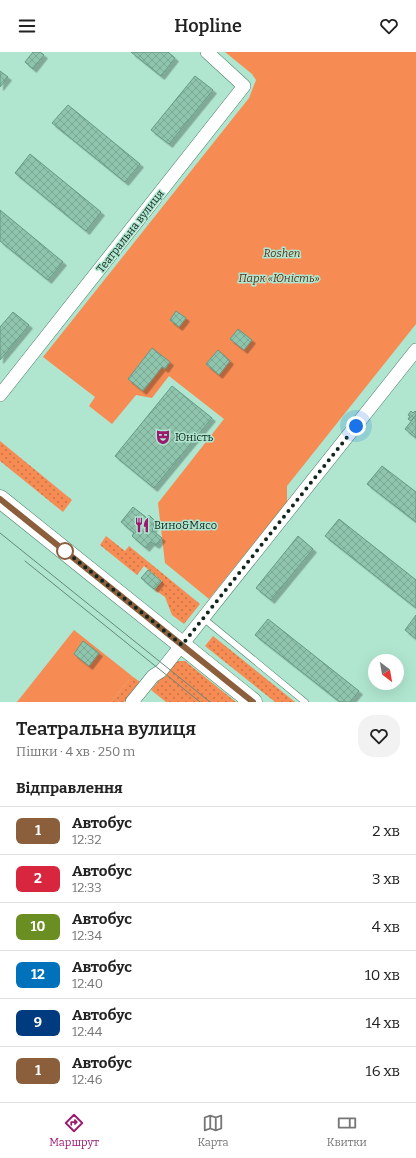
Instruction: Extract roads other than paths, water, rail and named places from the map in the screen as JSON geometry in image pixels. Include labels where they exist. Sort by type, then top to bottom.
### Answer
[{"type":"main road","points":[[0,499],[253,702]]},
{"type":"street","name":"Театральна вулиця","points":[[0,395],[244,86],[207,52]]},
{"type":"street","points":[[132,702],[153,676],[161,671],[182,645],[416,350]]},
{"type":"lane","points":[[203,618],[305,702]]},
{"type":"tram line","points":[[0,533],[210,702]]},
{"type":"tram line","points":[[25,561],[200,702]]},
{"type":"place","name":"Юність","points":[[163,437]]},
{"type":"place","name":"Вино&Мясо","points":[[142,525]]},
{"type":"park label","name":"Roshen","points":[[282,253]]},
{"type":"park label","name":"Парк «Юність»","points":[[279,278]]}]
